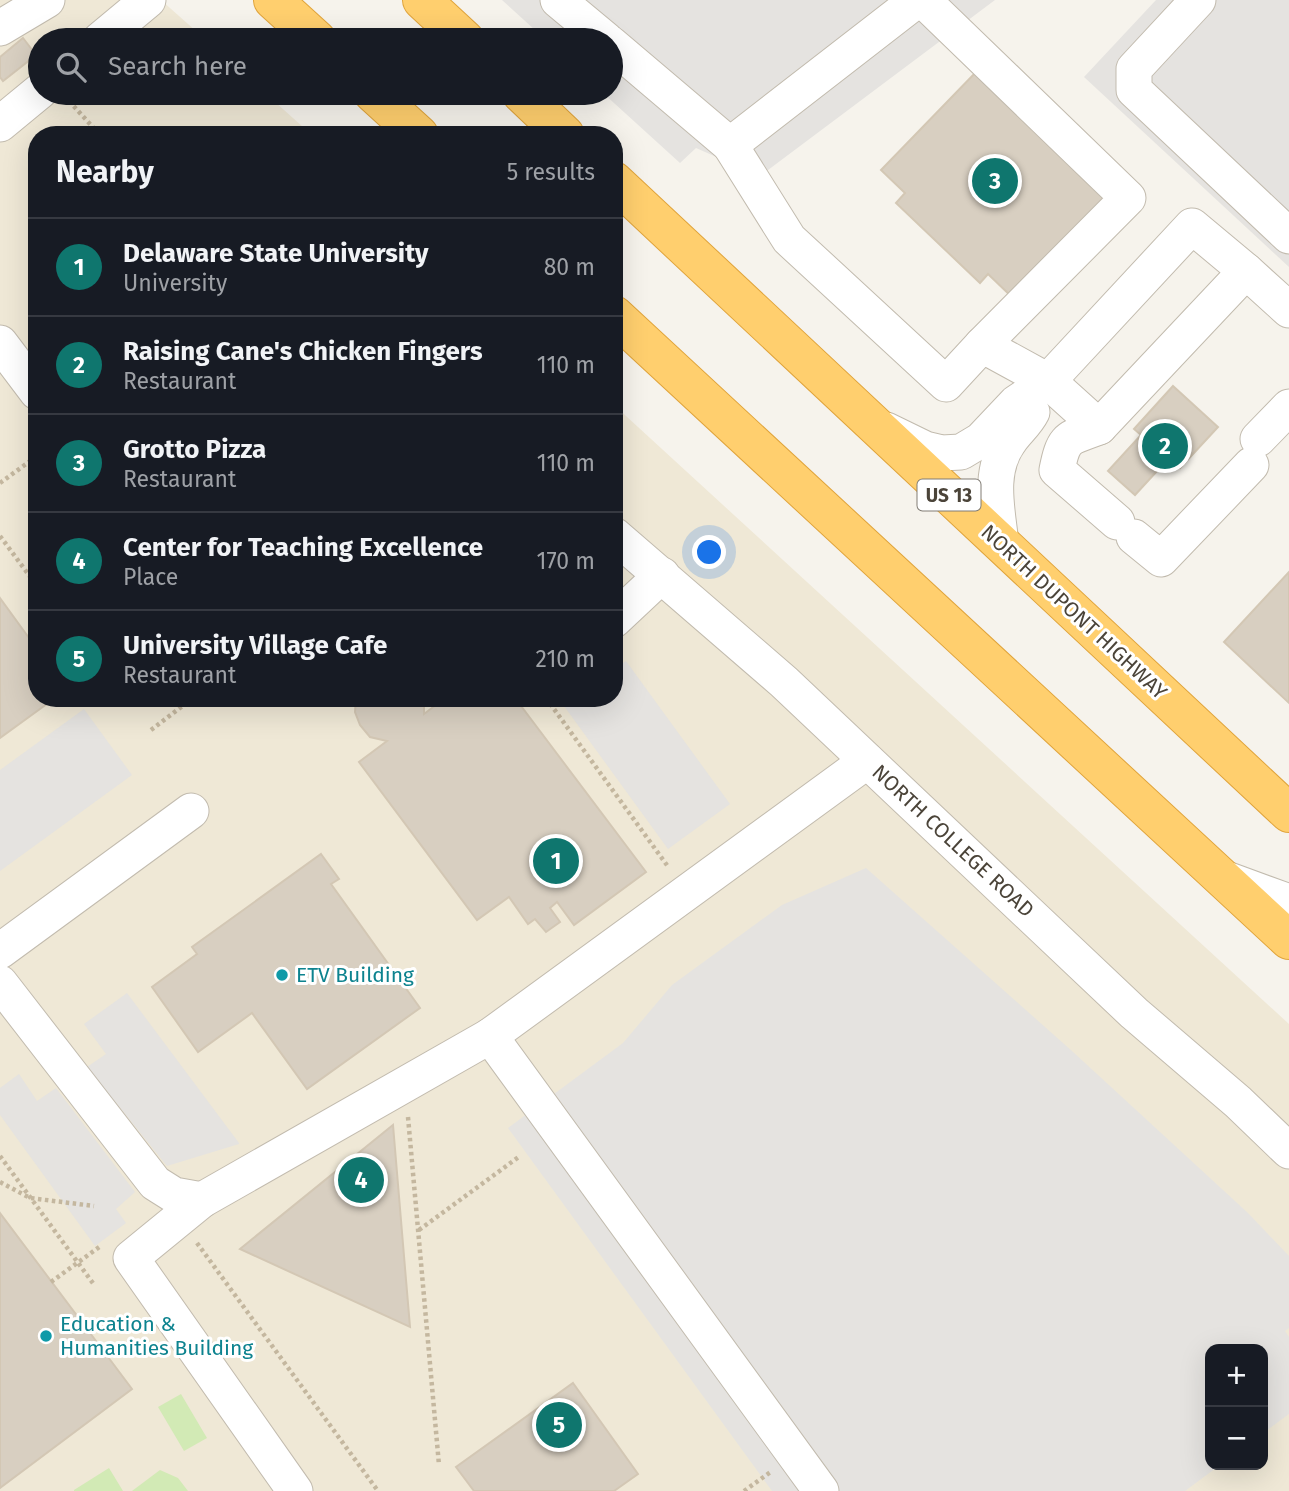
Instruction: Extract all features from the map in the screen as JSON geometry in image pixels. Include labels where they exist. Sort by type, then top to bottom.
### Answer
[{"type":"highway","points":[[273,0],[304,28]]},
{"type":"highway","points":[[422,0],[452,28]]},
{"type":"highway","points":[[386,105],[409,126]]},
{"type":"highway","points":[[534,105],[556,126]]},
{"type":"highway","name":"NORTH DUPONT HIGHWAY","points":[[623,189],[1288,811]]},
{"type":"highway","points":[[623,323],[1289,940]]},
{"type":"street","points":[[0,27],[47,0]]},
{"type":"street","points":[[114,28],[148,0]]},
{"type":"street","points":[[558,0],[592,28]]},
{"type":"street","points":[[730,145],[917,0]]},
{"type":"street","points":[[623,54],[730,145],[789,239],[946,384],[1128,198],[923,0]]},
{"type":"street","points":[[1198,0],[1134,69],[1134,90],[1289,236]]},
{"type":"street","points":[[4,125],[37,105]]},
{"type":"street","points":[[873,424],[925,449],[942,453],[961,452],[981,440],[1016,403],[1048,381],[1192,226],[1289,310]]},
{"type":"street","points":[[1247,271],[1099,427],[1069,438],[1062,446],[1130,524],[1160,541],[1261,446],[1289,407]]},
{"type":"street","points":[[0,343],[28,380]]},
{"type":"street","points":[[982,345],[1048,381],[1099,427]]},
{"type":"street","points":[[1000,542],[994,489],[998,461],[1009,442],[1030,417],[1048,381]]},
{"type":"street","name":"NORTH COLLEGE ROAD","points":[[623,542],[867,761],[1135,1013],[1238,1102],[1289,1151]]},
{"type":"street","points":[[623,612],[662,575]]},
{"type":"street","points":[[295,1491],[131,1258],[202,1200],[490,1036],[867,761]]},
{"type":"street","points":[[0,951],[191,811]]},
{"type":"street","points":[[1222,878],[1289,902]]},
{"type":"street","points":[[0,983],[155,1184],[174,1195],[202,1200]]},
{"type":"street","points":[[490,1036],[821,1491]]},
{"type":"path","points":[[66,105],[90,126]]},
{"type":"path","points":[[0,483],[28,463]]},
{"type":"path","points":[[0,536],[28,574]]},
{"type":"path","points":[[151,730],[181,707]]},
{"type":"path","points":[[553,707],[674,874]]},
{"type":"path","points":[[407,1107],[439,1465]]},
{"type":"path","points":[[0,1156],[95,1286]]},
{"type":"path","points":[[418,1231],[520,1156]]},
{"type":"path","points":[[0,1182],[30,1198],[94,1206]]},
{"type":"path","points":[[192,1236],[378,1491]]},
{"type":"path","points":[[51,1282],[106,1242]]},
{"type":"shaded area","points":[[0,0],[161,0],[192,28],[28,28],[28,105],[278,105],[302,126],[28,126],[28,707],[623,707],[623,413],[1289,1024],[1289,1491],[0,1491]]},
{"type":"shaded area","points":[[502,0],[995,0],[744,188],[721,159],[696,148],[680,163],[616,105],[623,105],[623,28],[533,28]]},
{"type":"shaded area","points":[[1156,0],[1289,0],[1289,267],[1084,77]]},
{"type":"shaded area","points":[[626,661],[730,804],[668,849],[565,707],[623,707],[623,663]]},
{"type":"shaded area","points":[[84,709],[132,775],[0,871],[0,770]]},
{"type":"shaded area","points":[[866,868],[1072,1051],[1248,1213],[1289,1256],[1289,1328],[1285,1331],[1289,1337],[1289,1414],[1268,1429],[1268,1344],[1205,1344],[1205,1470],[1213,1470],[1185,1491],[772,1491],[508,1128],[623,1043],[672,985],[782,905]]},
{"type":"shaded area","points":[[127,993],[239,1144],[167,1166],[87,1067],[106,1054],[84,1024]]},
{"type":"shaded area","points":[[19,1074],[37,1101],[56,1088],[135,1192],[116,1209],[126,1223],[95,1246],[0,1115],[0,1088]]},
{"type":"green space","points":[[181,1394],[207,1438],[184,1451],[158,1407]]},
{"type":"green space","points":[[109,1468],[123,1491],[74,1491],[74,1490]]},
{"type":"green space","points":[[160,1470],[178,1478],[188,1491],[132,1491]]},
{"type":"building","points":[[23,38],[28,45],[28,61],[3,81],[0,77],[0,57]]},
{"type":"building","points":[[979,69],[1112,195],[1013,298],[988,274],[980,283],[896,203],[905,193],[881,170]]},
{"type":"building","points":[[1173,386],[1218,427],[1180,468],[1169,458],[1135,495],[1108,471],[1141,435],[1134,429]]},
{"type":"building","points":[[1289,572],[1289,703],[1224,642]]},
{"type":"building","points":[[0,598],[28,637],[28,707],[43,707],[0,738]]},
{"type":"building","points":[[355,707],[424,707],[424,714],[433,707],[522,707],[646,872],[574,925],[557,902],[550,908],[560,922],[546,932],[535,919],[528,924],[509,897],[477,920],[359,762],[387,741],[370,737],[360,725]]},
{"type":"building","name":"ETV Building","points":[[321,854],[339,879],[331,884],[420,1008],[307,1089],[252,1013],[198,1052],[152,987],[197,954],[192,947]]},
{"type":"building","points":[[393,1125],[405,1268],[410,1327],[240,1249]]},
{"type":"building","name":"Education & Humanities Building","points":[[0,1213],[132,1389],[0,1488]]},
{"type":"building","points":[[573,1383],[638,1474],[614,1491],[474,1491],[456,1467]]},
{"type":"place","name":"Grotto Pizza","points":[[995,181]]},
{"type":"place","name":"Raising Cane's Chicken Fingers","points":[[1165,446]]},
{"type":"place","name":"Delaware State University","points":[[556,861]]},
{"type":"place","name":"ETV Building","points":[[282,975]]},
{"type":"place","name":"Center for Teaching Excellence","points":[[361,1180]]},
{"type":"place","name":"Education & Humanities Building","points":[[46,1336]]},
{"type":"place","name":"University Village Cafe","points":[[559,1425]]}]
